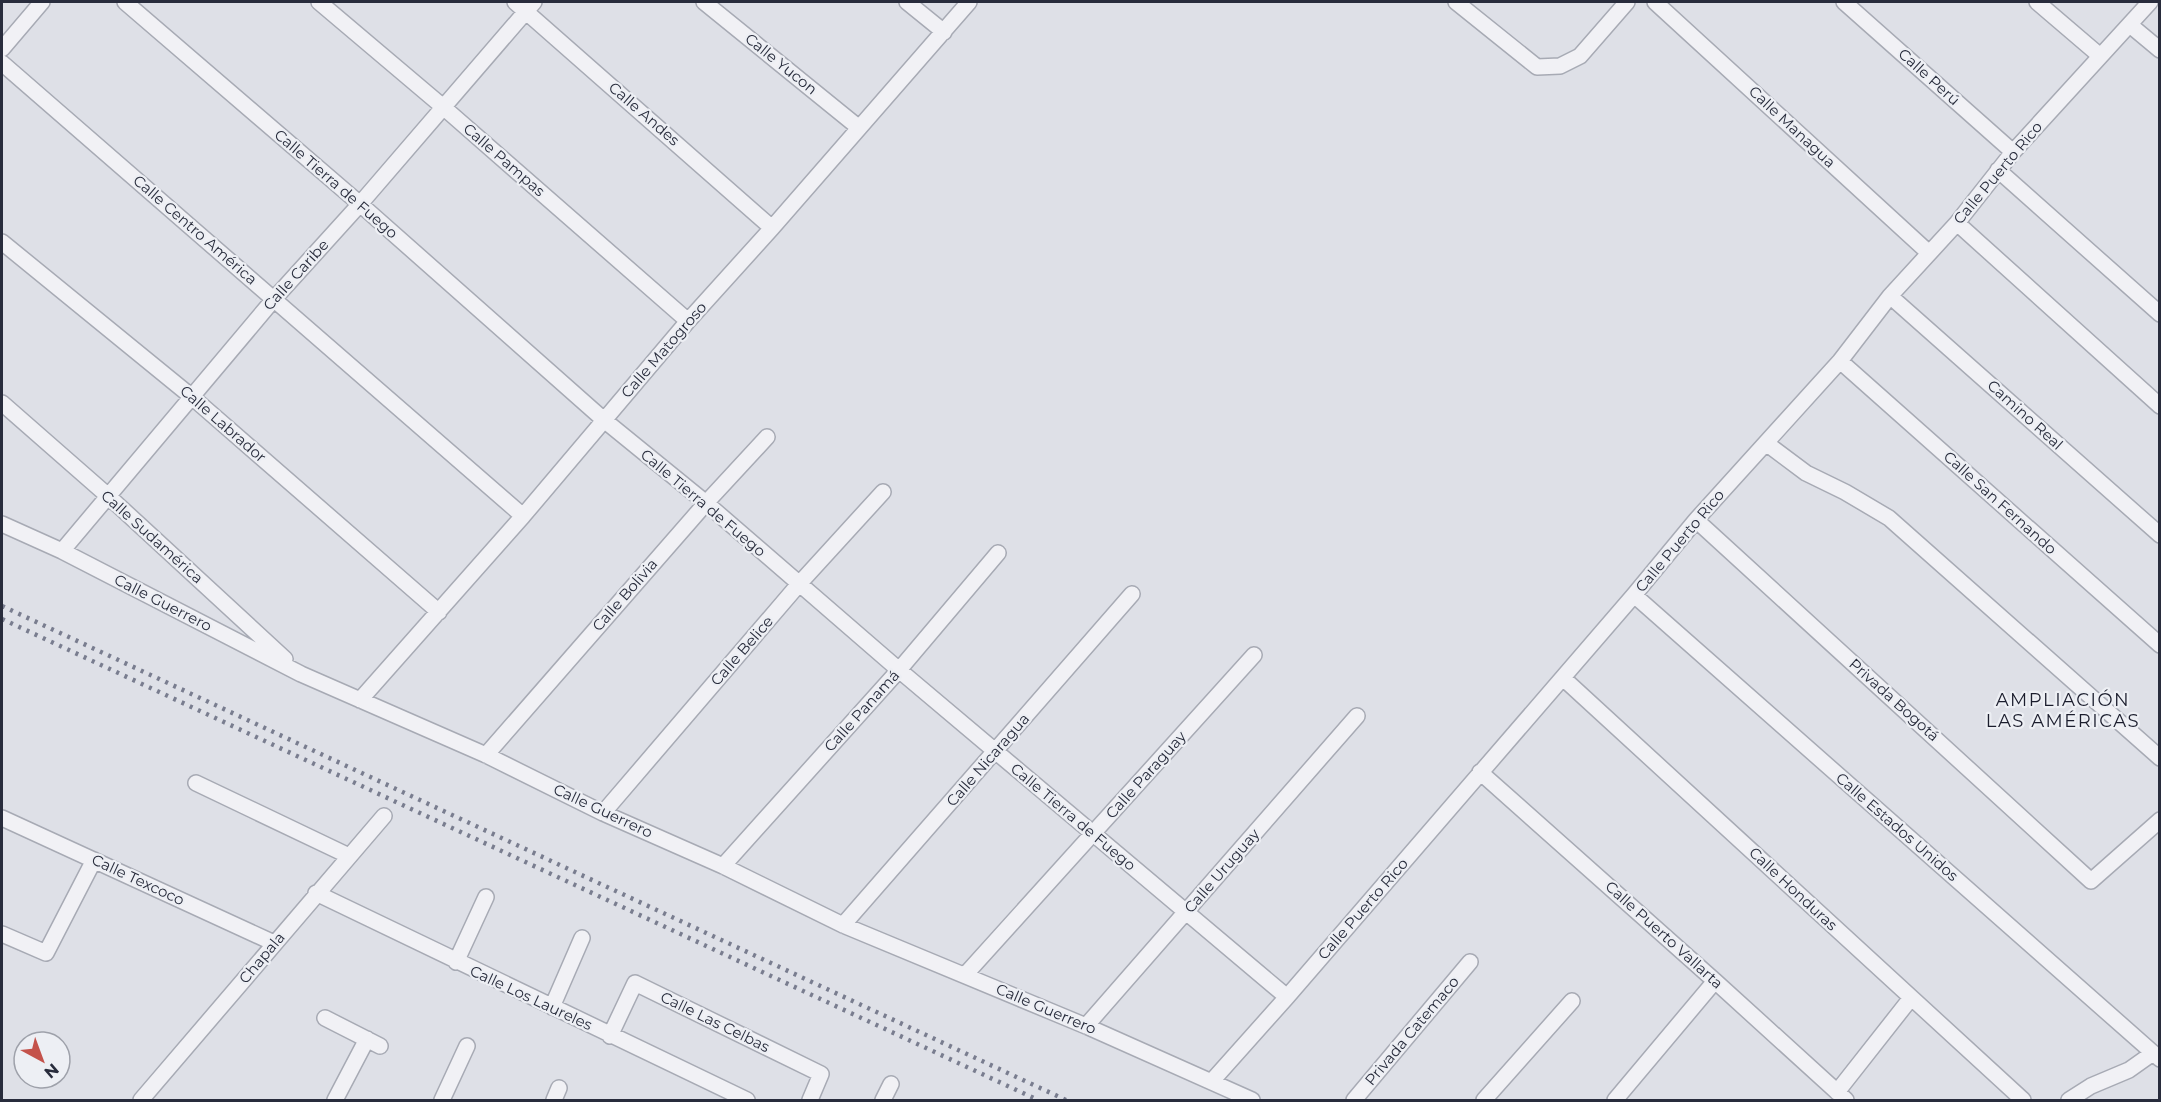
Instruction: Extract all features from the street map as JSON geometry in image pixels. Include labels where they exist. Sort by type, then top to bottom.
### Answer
[{"type":"street","points":[[2,49],[42,2]]},
{"type":"street","name":"Calle Tierra de Fuego","points":[[125,2],[360,204],[604,420],[706,503],[899,670],[1287,998]]},
{"type":"street","name":"Calle Pampas","points":[[319,2],[688,321]]},
{"type":"street","name":"Calle Yucon","points":[[704,2],[858,128]]},
{"type":"street","points":[[907,2],[944,33]]},
{"type":"street","name":"Calle Matogroso","points":[[360,700],[524,516],[688,321],[969,2]]},
{"type":"street","points":[[1456,2],[1537,67],[1560,66],[1580,56],[1627,2]]},
{"type":"street","name":"Calle Managua","points":[[1655,2],[1929,253]]},
{"type":"street","name":"Calle Perú","points":[[1844,2],[2013,152]]},
{"type":"street","points":[[2037,2],[2099,55]]},
{"type":"street","name":"Calle Puerto Rico","points":[[1212,1081],[1287,998],[1696,520],[1840,361],[1890,296],[1957,223],[2013,152],[2099,55],[2150,2]]},
{"type":"street","name":"Calle Caribe","points":[[62,551],[274,299],[360,204],[525,5]]},
{"type":"street","name":"Calle Andes","points":[[525,5],[772,228]]},
{"type":"street","points":[[2130,24],[2160,50]]},
{"type":"street","name":"Calle Centro América","points":[[2,63],[524,516]]},
{"type":"street","points":[[1998,170],[2160,314]]},
{"type":"street","points":[[1957,223],[2160,406]]},
{"type":"street","name":"Calle Labrador","points":[[2,242],[192,397],[439,612]]},
{"type":"street","name":"Camino Real","points":[[1890,296],[2160,534]]},
{"type":"street","name":"Calle San Fernando","points":[[1840,361],[2160,645]]},
{"type":"street","name":"Calle Sudamérica","points":[[2,403],[107,495],[300,674]]},
{"type":"street","name":"Calle Bolivia","points":[[486,755],[706,503],[767,437]]},
{"type":"street","points":[[1766,443],[1806,473],[1845,492],[1889,518],[2160,758]]},
{"type":"street","name":"Calle Belice","points":[[603,813],[799,584],[883,492]]},
{"type":"street","name":"Privada Bogotá","points":[[1696,520],[2091,881],[2160,820]]},
{"type":"street","name":"Calle Guerrero","points":[[2,524],[62,551],[300,674],[486,755],[603,813],[723,866],[843,925],[1086,1026],[1252,1101]]},
{"type":"street","name":"Calle Panamá","points":[[723,866],[899,670],[998,553]]},
{"type":"street","name":"Calle Nicaragua","points":[[843,925],[1132,594]]},
{"type":"street","name":"Calle Estados Unidos","points":[[1634,595],[2156,1056]]},
{"type":"street","name":"Calle Paraguay","points":[[965,975],[1254,655]]},
{"type":"street","name":"Calle Honduras","points":[[1563,678],[2024,1101]]},
{"type":"street","name":"Calle Uruguay","points":[[1086,1026],[1357,716]]},
{"type":"street","name":"Calle Puerto Vallarta","points":[[1480,772],[1841,1096]]},
{"type":"street","points":[[196,783],[349,856]]},
{"type":"street","name":"Chapala","points":[[141,1101],[384,816]]},
{"type":"street","name":"Calle Texcoco","points":[[2,818],[274,943]]},
{"type":"street","points":[[2,934],[46,953],[94,860]]},
{"type":"street","name":"Calle Los Laureles","points":[[316,893],[747,1101]]},
{"type":"street","points":[[456,962],[486,897]]},
{"type":"street","points":[[552,1007],[582,938]]},
{"type":"street","name":"Privada Catemaco","points":[[1354,1101],[1470,962]]},
{"type":"street","points":[[1615,1101],[1715,981]]},
{"type":"street","name":"Calle Las Celbas","points":[[610,1036],[635,983],[821,1074],[810,1101]]},
{"type":"street","points":[[1841,1096],[1911,998]]},
{"type":"street","points":[[1484,1101],[1572,1000]]},
{"type":"street","points":[[325,1018],[374,1042],[335,1101]]},
{"type":"street","points":[[442,1101],[467,1046]]},
{"type":"street","points":[[2069,1101],[2091,1086],[2156,1056]]},
{"type":"street","points":[[883,1101],[891,1084]]},
{"type":"railway","points":[[2,606],[1066,1100]]},
{"type":"railway","points":[[2,619],[1038,1100]]},
{"type":"district","name":"AMPLIACIÓN LAS AMÉRICAS","points":[[2063,710]]}]
